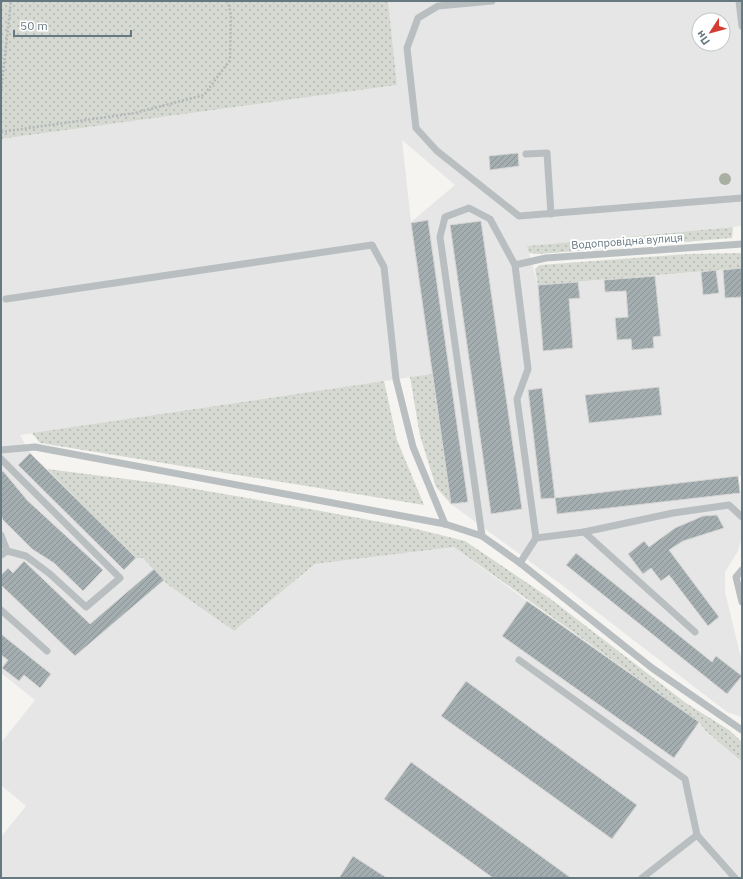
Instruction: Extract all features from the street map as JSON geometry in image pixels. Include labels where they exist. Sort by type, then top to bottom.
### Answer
[{"type":"street","points":[[492,1],[438,6],[418,18],[407,48],[416,128],[437,151],[519,216],[742,198]]},
{"type":"street","points":[[739,1],[742,26]]},
{"type":"street","points":[[526,154],[547,152],[551,214]]},
{"type":"street","points":[[482,536],[440,237],[445,216],[469,208],[490,219],[515,265],[528,369],[517,399],[536,538],[520,563]]},
{"type":"street","name":"Водопровідна вулиця","points":[[515,265],[546,258],[742,244]]},
{"type":"street","points":[[6,299],[372,245],[384,266],[396,379],[413,447],[445,524]]},
{"type":"street","points":[[1,450],[35,447],[445,524],[482,536],[520,563],[652,668],[742,730]]},
{"type":"street","points":[[1,459],[120,578],[86,607],[50,574],[26,556],[4,553],[1,535]]},
{"type":"street","points":[[536,538],[584,532],[673,513],[730,505],[742,517]]},
{"type":"street","points":[[584,532],[695,632]]},
{"type":"street","points":[[742,570],[736,577],[742,602]]},
{"type":"street","points":[[1,610],[47,651]]},
{"type":"street","points":[[519,660],[685,779],[697,835],[735,878]]},
{"type":"street","points":[[642,878],[697,835]]},
{"type":"path","points":[[1,92],[11,1]]},
{"type":"path","points":[[1,132],[135,113],[204,95],[230,60],[231,15],[228,1]]},
{"type":"shaded area","points":[[1,1],[388,1],[397,85],[1,139]]},
{"type":"shaded area","points":[[388,1],[742,1],[742,226],[527,246],[538,285],[742,268],[742,476],[738,476],[742,507],[742,537],[738,551],[725,572],[725,592],[742,662],[742,717],[727,712],[562,585],[451,504],[432,374],[20,435],[30,453],[136,558],[143,558],[167,584],[234,631],[315,564],[454,547],[527,601],[699,722],[706,731],[742,762],[742,878],[1,878],[1,837],[26,806],[1,785],[1,743],[35,700],[1,673],[1,139],[397,85]],"holes":[[[402,140],[455,185],[411,222]]]},
{"type":"shaded area","points":[[733,227],[732,238],[539,254],[529,253],[527,246]]},
{"type":"shaded area","points":[[742,253],[742,268],[538,285],[535,269],[540,265],[688,254]]},
{"type":"shaded area","points":[[432,374],[451,504],[436,487],[420,436],[410,377]]},
{"type":"shaded area","points":[[384,381],[397,440],[424,505],[40,443],[32,433]]},
{"type":"shaded area","points":[[47,469],[166,484],[408,527],[465,541],[548,597],[686,703],[729,730],[742,742],[742,762],[706,731],[699,722],[454,547],[315,564],[234,631],[167,584],[143,558],[136,558]]},
{"type":"building","points":[[518,153],[519,166],[490,170],[489,156]]},
{"type":"building","points":[[428,220],[468,502],[451,504],[411,223]]},
{"type":"building","points":[[481,221],[522,509],[491,514],[450,225]]},
{"type":"building","points":[[742,268],[742,297],[725,298],[723,270]]},
{"type":"building","points":[[716,270],[719,293],[703,295],[701,272]]},
{"type":"building","points":[[655,276],[661,336],[653,337],[654,348],[632,350],[631,339],[617,340],[615,318],[628,317],[626,291],[605,292],[604,280]]},
{"type":"building","points":[[578,282],[580,298],[569,299],[573,348],[543,351],[538,285]]},
{"type":"building","points":[[659,387],[662,415],[589,423],[585,395]]},
{"type":"building","points":[[542,388],[555,498],[541,499],[528,390]]},
{"type":"building","points":[[30,453],[136,558],[124,570],[18,465]]},
{"type":"building","points":[[3,471],[27,500],[103,570],[83,591],[54,563],[32,549],[3,520],[1,515],[1,472]]},
{"type":"building","points":[[738,476],[740,493],[557,514],[555,498]]},
{"type":"building","points":[[717,515],[724,528],[683,541],[669,550],[719,617],[708,626],[669,575],[661,581],[651,568],[643,574],[628,554],[644,541],[649,547],[675,528],[703,516]]},
{"type":"building","points":[[576,553],[712,662],[716,656],[742,676],[727,694],[566,565]]},
{"type":"building","points":[[24,561],[90,624],[154,569],[164,580],[75,656],[1,585],[1,575],[8,568],[13,573]]},
{"type":"building","points":[[527,601],[699,722],[674,758],[502,636]]},
{"type":"building","points":[[1,634],[51,674],[40,688],[24,675],[19,681],[2,668],[8,660],[1,655]]},
{"type":"building","points":[[466,681],[637,805],[612,839],[441,716]]},
{"type":"building","points":[[411,762],[571,878],[493,878],[384,799]]},
{"type":"building","points":[[353,856],[387,878],[339,878]]}]
